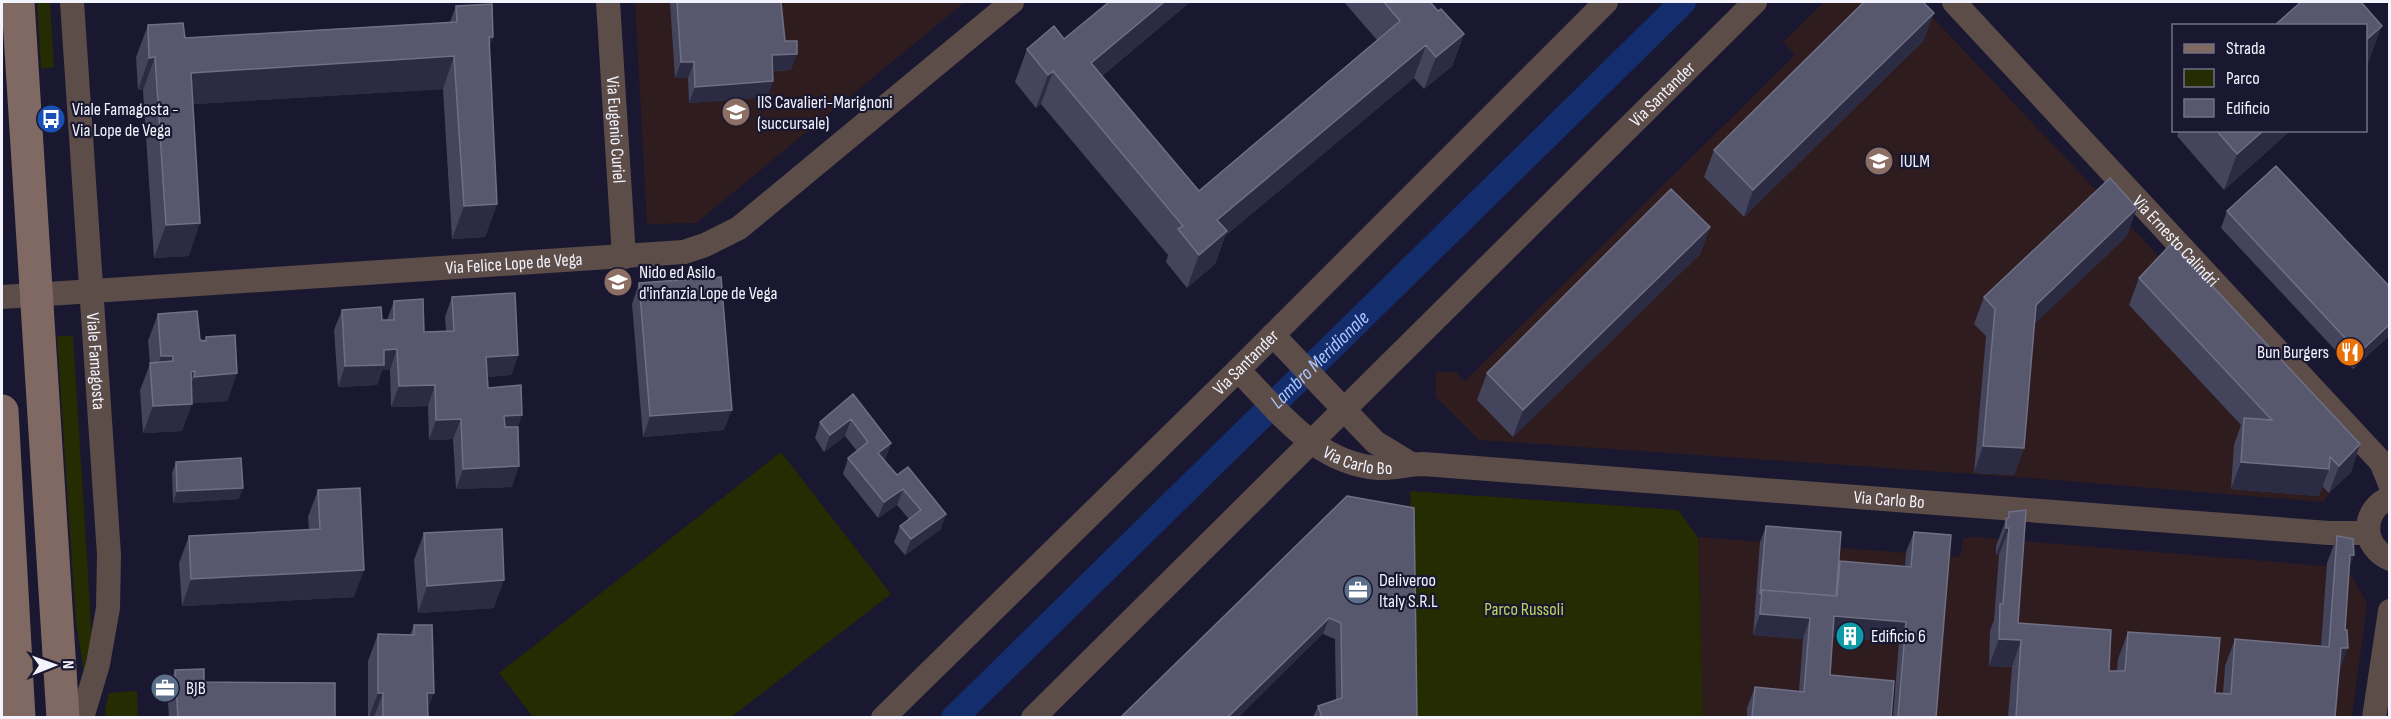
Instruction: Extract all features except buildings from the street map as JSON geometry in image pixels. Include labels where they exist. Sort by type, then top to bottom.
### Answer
[{"type":"main road","points":[[18,2],[63,717]]},
{"type":"main road","points":[[2,411],[19,717]]},
{"type":"street","name":"Viale Famagosta","points":[[72,2],[110,555],[108,608],[98,664],[82,717]]},
{"type":"street","name":"Via Eugenio Curiel","points":[[608,2],[624,257]]},
{"type":"street","name":"Via Felice Lope de Vega","points":[[2,297],[684,252],[705,245],[739,228],[1012,2]]},
{"type":"street","name":"Via Santander","points":[[883,717],[1244,375],[1606,2]]},
{"type":"street","name":"Via Santander","points":[[1033,717],[1339,402],[1755,2]]},
{"type":"street","name":"Via Ernesto Calindri","points":[[1954,2],[2381,462],[2390,484]]},
{"type":"street","name":"Via Carlo Bo","points":[[1278,340],[1375,441],[1411,464]]},
{"type":"street","name":"Via Carlo Bo","points":[[1244,375],[1304,437],[1339,459],[1379,468],[1411,464],[2329,533],[2368,532]]},
{"type":"street","points":[[2390,498],[2379,504],[2371,513],[2368,532],[2376,550],[2390,559]]},
{"type":"street","points":[[2374,717],[2390,611]]},
{"type":"shaded area","name":"IIS Cavalieri-Marignoni (succursale)","points":[[635,2],[965,2],[696,223],[647,224]]},
{"type":"shaded area","name":"IULM","points":[[1824,2],[1918,2],[2168,266],[2162,271],[2351,472],[2323,502],[2016,477],[1479,440],[1436,397],[1436,372],[1456,372],[1465,381],[1795,55],[1783,42]]},
{"type":"shaded area","points":[[1698,537],[1960,557],[1963,538],[1976,537],[2326,566],[2327,563],[2347,568],[2367,603],[2352,717],[1703,717]]},
{"type":"green space","points":[[37,2],[50,2],[54,67],[41,69]]},
{"type":"green space","points":[[57,336],[73,336],[92,639],[85,678],[76,622]]},
{"type":"green space","points":[[781,452],[891,594],[731,717],[533,717],[499,673]]},
{"type":"green space","name":"Parco Russoli","points":[[1410,491],[1678,510],[1698,537],[1703,717],[1416,717]]},
{"type":"green space","points":[[137,691],[138,717],[106,717],[105,710],[109,693]]},
{"type":"waterway","name":"Lambro Meridionale","points":[[954,718],[1683,2]]},
{"type":"place","name":"IIS Cavalieri-Marignoni (succursale)","points":[[736,112]]},
{"type":"place","name":"Viale Famagosta - Via Lope de Vega","points":[[51,119]]},
{"type":"place","name":"IULM","points":[[1879,161]]},
{"type":"place","name":"Nido ed Asilo d'infanzia Lope de Vega","points":[[618,282]]},
{"type":"place","name":"Bun Burgers","points":[[2350,352]]},
{"type":"place","name":"Deliveroo Italy S.R.L","points":[[1358,590]]},
{"type":"place","name":"Edificio 6","points":[[1850,636]]},
{"type":"place","name":"BJB","points":[[165,688]]}]
